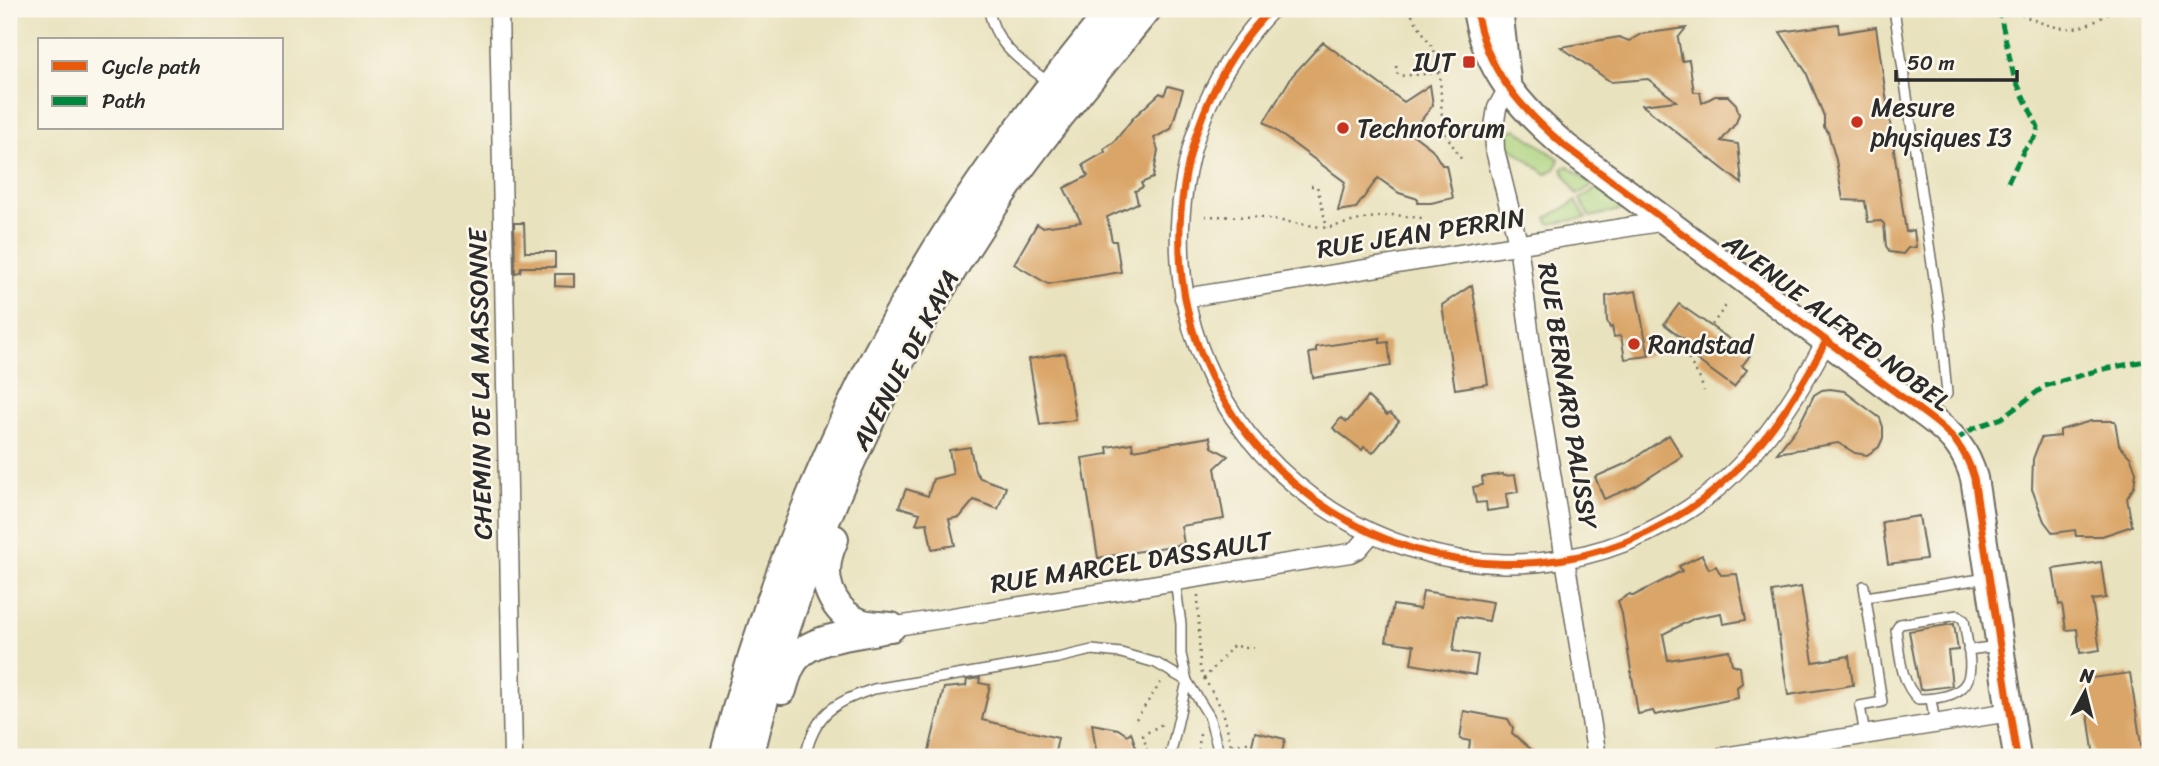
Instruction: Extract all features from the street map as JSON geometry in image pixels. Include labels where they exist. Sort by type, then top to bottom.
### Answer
[{"type":"main road","name":"AVENUE DE KAYA","points":[[724,757],[755,650],[790,548],[862,384],[893,324],[952,225],[1052,84],[1113,9]]},
{"type":"main road","name":"AVENUE DE KAYA","points":[[749,757],[793,609],[839,490],[860,442],[912,340],[1001,195],[1147,9]]},
{"type":"main road","points":[[891,627],[863,624],[841,610],[829,589],[827,560],[866,458],[883,422],[1001,195]]},
{"type":"main road","points":[[760,757],[787,672],[795,658],[807,648],[824,641],[891,627]]},
{"type":"street","name":"CHEMIN DE LA MASSONNE","points":[[499,9],[513,757]]},
{"type":"street","points":[[1271,9],[1256,23],[1233,56],[1199,124],[1187,162],[1179,250],[1184,298],[1199,348],[1216,386],[1246,435],[1269,462],[1296,487],[1332,513],[1371,534],[1418,551],[1486,564],[1526,564],[1595,553],[1649,532],[1690,509],[1728,480],[1784,411],[1826,341]]},
{"type":"street","name":"AVENUE ALFRED NOBEL","points":[[1476,9],[1485,46],[1494,67],[1507,88],[1534,120],[1945,429],[1962,449],[1968,458],[1974,478],[2017,757]]},
{"type":"street","points":[[1499,9],[1507,88]]},
{"type":"street","name":"RUE BERNARD PALISSY","points":[[1507,88],[1497,108],[1495,150],[1518,243],[1597,757]]},
{"type":"street","name":"RUE JEAN PERRIN","points":[[1184,298],[1666,221]]},
{"type":"street","name":"RUE MARCEL DASSAULT","points":[[891,627],[1350,552],[1358,549],[1371,534]]},
{"type":"street","points":[[1723,757],[2010,712]]},
{"type":"lane","points":[[989,9],[990,21],[1015,57],[1052,84]]},
{"type":"lane","points":[[1894,9],[1939,309],[1947,394]]},
{"type":"lane","points":[[1866,597],[1989,578]]},
{"type":"lane","points":[[1170,757],[1186,681],[1175,581]]},
{"type":"lane","points":[[1864,586],[1882,702],[1860,706],[1864,735]]},
{"type":"lane","points":[[1958,615],[1964,620],[1972,670],[1966,683],[1956,693],[1931,699],[1918,699],[1908,690],[1896,630],[1900,624],[1958,615]]},
{"type":"lane","points":[[1968,650],[2000,646]]},
{"type":"lane","points":[[806,757],[810,737],[824,716],[845,698],[874,689],[1092,650],[1121,653],[1156,663],[1186,681],[1209,716],[1220,757]]},
{"type":"lane","points":[[1931,699],[1935,724]]},
{"type":"path","points":[[1408,9],[1434,50],[1440,73],[1442,122],[1445,133],[1463,162]]},
{"type":"path","points":[[2008,9],[2063,29],[2083,28],[2113,9]]},
{"type":"path","points":[[1396,66],[1398,76],[1440,73]]},
{"type":"path","points":[[1311,186],[1317,186],[1327,228]]},
{"type":"path","points":[[1205,216],[1256,217],[1327,228],[1393,215],[1422,218]]},
{"type":"path","points":[[1712,325],[1727,304]]},
{"type":"path","points":[[1696,348],[1688,358],[1704,391]]},
{"type":"path","points":[[1198,577],[1199,655],[1204,678],[1198,757]]},
{"type":"path","points":[[1204,678],[1233,646],[1259,648]]},
{"type":"path","points":[[1204,678],[1223,711],[1233,757]]},
{"type":"path","points":[[1143,735],[1149,757]]},
{"type":"green space","points":[[1516,129],[1559,159],[1556,168],[1546,174],[1508,145],[1506,133]]},
{"type":"green space","points":[[1568,166],[1593,185],[1577,195],[1562,169]]},
{"type":"green space","points":[[1597,188],[1624,209],[1590,217],[1580,199]]},
{"type":"green space","points":[[1576,201],[1586,218],[1550,224],[1547,218]]},
{"type":"building","name":"Mesure physiques I3","points":[[1838,24],[1839,33],[1876,27],[1906,232],[1914,230],[1916,247],[1908,248],[1903,254],[1890,252],[1886,246],[1884,224],[1881,221],[1868,222],[1865,201],[1843,200],[1836,160],[1824,127],[1824,116],[1806,72],[1780,32]]},
{"type":"building","points":[[1686,28],[1678,38],[1682,61],[1689,60],[1694,92],[1700,92],[1702,103],[1715,96],[1728,96],[1736,104],[1739,114],[1736,123],[1721,141],[1738,144],[1742,184],[1642,105],[1676,101],[1648,79],[1611,82],[1561,47],[1619,37],[1629,41],[1641,34]]},
{"type":"building","name":"Technoforum","points":[[1323,42],[1404,102],[1430,85],[1433,105],[1411,133],[1432,149],[1442,165],[1446,165],[1453,198],[1417,203],[1418,199],[1399,193],[1378,178],[1356,208],[1338,211],[1345,182],[1264,122],[1292,76]]},
{"type":"building","points":[[1168,86],[1183,90],[1171,129],[1154,138],[1158,150],[1153,178],[1141,183],[1143,187],[1135,191],[1138,203],[1107,217],[1112,241],[1116,241],[1121,272],[1048,284],[1014,264],[1037,224],[1042,227],[1081,222],[1064,188],[1088,176],[1083,165],[1105,152],[1104,149],[1114,142],[1134,117],[1160,93],[1164,95]]},
{"type":"building","points":[[514,223],[524,223],[525,252],[555,252],[555,267],[521,267],[520,272],[515,273]]},
{"type":"building","points":[[555,274],[574,274],[574,287],[555,286]]},
{"type":"building","points":[[1472,285],[1488,384],[1455,389],[1442,305]]},
{"type":"building","points":[[1636,291],[1649,356],[1625,359],[1621,336],[1614,337],[1612,327],[1610,328],[1607,321],[1606,296]]},
{"type":"building","points":[[1679,304],[1751,354],[1742,366],[1747,370],[1734,387],[1697,360],[1702,353],[1664,324]]},
{"type":"building","points":[[1380,338],[1380,343],[1388,342],[1391,366],[1313,378],[1309,353],[1316,352],[1316,347]]},
{"type":"building","points":[[1065,353],[1076,420],[1040,425],[1029,359]]},
{"type":"building","points":[[1830,389],[1844,391],[1880,418],[1883,438],[1879,447],[1867,455],[1855,453],[1838,443],[1777,453],[1799,425],[1814,395]]},
{"type":"building","points":[[1368,397],[1387,415],[1390,413],[1399,421],[1373,453],[1364,447],[1362,450],[1333,428],[1341,418],[1347,422]]},
{"type":"building","points":[[2091,421],[2115,421],[2119,445],[2131,458],[2136,472],[2134,487],[2127,498],[2132,526],[2102,536],[2076,536],[2075,530],[2053,533],[2044,521],[2032,489],[2033,459],[2041,438],[2060,436],[2060,430]]},
{"type":"building","points":[[1669,435],[1682,456],[1636,486],[1604,499],[1595,477],[1627,463]]},
{"type":"building","points":[[1210,437],[1212,447],[1228,456],[1215,468],[1224,519],[1181,526],[1184,544],[1098,558],[1082,458],[1108,454],[1107,447],[1132,443],[1133,450]]},
{"type":"building","points":[[970,447],[975,471],[980,478],[1006,487],[998,509],[974,500],[960,517],[949,519],[955,545],[932,549],[927,523],[916,524],[920,513],[899,507],[906,489],[928,496],[933,479],[953,474],[949,450]]},
{"type":"building","points":[[1515,475],[1518,492],[1506,494],[1508,508],[1487,511],[1486,502],[1476,503],[1473,487],[1483,485],[1482,477]]},
{"type":"building","points":[[1919,516],[1926,559],[1888,564],[1882,522]]},
{"type":"building","points":[[1702,555],[1709,569],[1716,566],[1721,575],[1737,574],[1746,620],[1723,624],[1721,613],[1695,618],[1663,634],[1668,660],[1729,650],[1732,664],[1740,667],[1742,683],[1737,687],[1738,698],[1655,715],[1653,711],[1638,714],[1618,601],[1682,571],[1679,566]]},
{"type":"building","points":[[2101,562],[2106,598],[2092,600],[2100,650],[2080,653],[2077,629],[2066,630],[2053,569]]},
{"type":"building","points":[[1801,587],[1813,662],[1849,656],[1853,685],[1788,695],[1772,592]]},
{"type":"building","points":[[1423,591],[1493,602],[1489,621],[1458,616],[1453,651],[1478,655],[1475,675],[1411,664],[1414,645],[1386,641],[1393,605],[1420,609]]},
{"type":"building","points":[[1954,624],[1958,650],[1948,651],[1952,686],[1920,690],[1909,631]]},
{"type":"building","points":[[2130,673],[2143,757],[2094,757],[2083,679]]},
{"type":"building","points":[[980,678],[979,683],[990,685],[982,720],[1058,738],[1054,757],[928,755],[944,688],[966,686],[967,680]]},
{"type":"building","points":[[1464,711],[1508,719],[1513,728],[1512,733],[1540,757],[1468,757],[1470,741],[1460,739]]},
{"type":"building","points":[[1092,724],[1118,729],[1127,735],[1131,732],[1139,757],[1097,757]]},
{"type":"building","points":[[1255,732],[1285,739],[1281,757],[1249,757]]},
{"type":"marked path","points":[[1996,9],[2001,19],[2014,77],[2038,127],[2036,136],[2024,150],[2008,182]]},
{"type":"marked path","points":[[1956,440],[1974,428],[2002,418],[2045,386],[2099,370],[2150,360]]},
{"type":"cycle path","points":[[1271,9],[1225,69],[1195,137],[1184,186],[1183,287],[1211,377],[1262,453],[1332,511],[1414,549],[1504,563],[1598,551],[1689,509],[1732,475],[1768,434],[1826,341]]},
{"type":"cycle path","points":[[1476,9],[1481,31],[1497,69],[1520,102],[1550,133],[1929,417],[1957,443],[1974,478],[2017,757]]},
{"type":"place","name":"IUT","points":[[1469,62]]},
{"type":"place","name":"Mesure physiques I3","points":[[1857,122]]},
{"type":"place","name":"Technoforum","points":[[1343,128]]},
{"type":"place","name":"Randstad","points":[[1634,344]]}]
